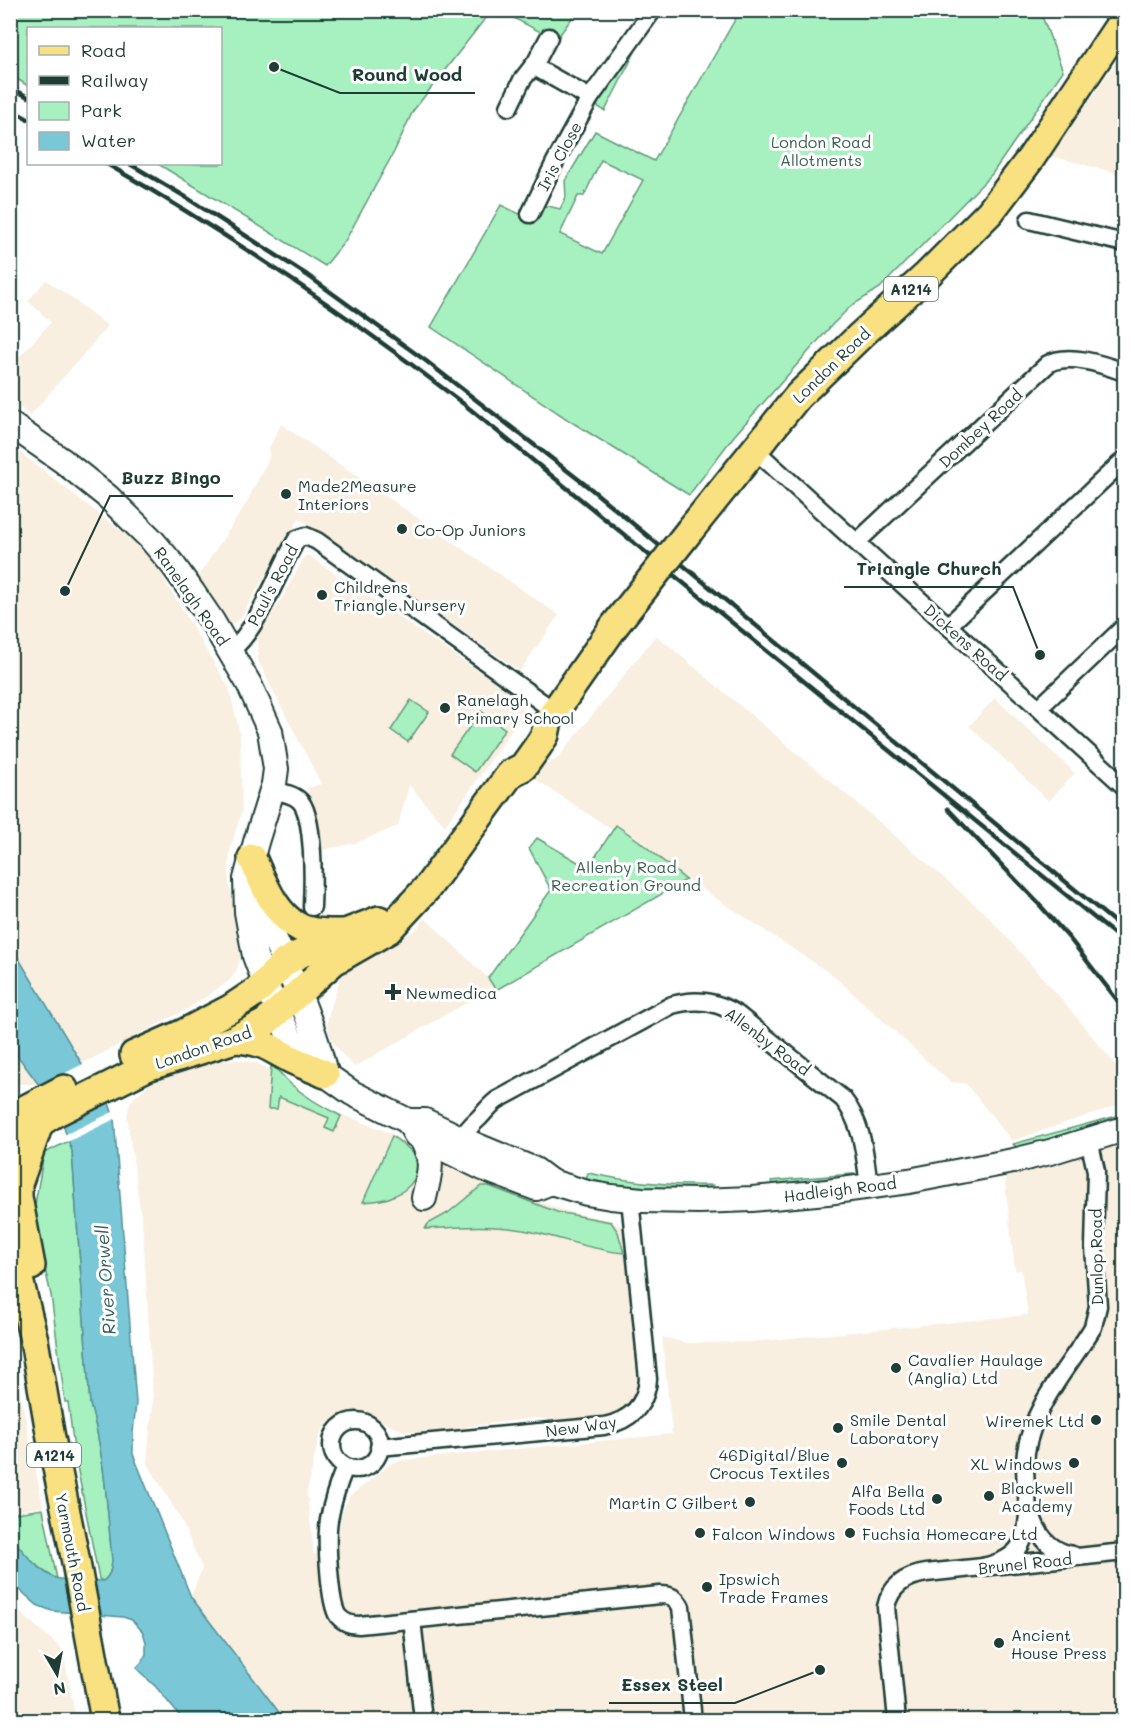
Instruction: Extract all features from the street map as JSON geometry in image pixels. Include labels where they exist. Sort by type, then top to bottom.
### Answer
[{"type":"main road","name":"London Road","points":[[102,1079],[235,1039],[258,1028],[334,961],[388,930],[450,859],[511,773],[510,758],[533,726],[551,716],[615,625],[754,449],[798,396],[927,275],[990,212],[1038,148],[1125,18]]},
{"type":"main road","points":[[252,865],[273,901],[300,928],[343,933]]},
{"type":"main road","name":"London Road","points":[[10,1141],[46,1112],[102,1079],[146,1048],[184,1033],[230,1010],[256,991],[285,962],[343,933],[408,908]]},
{"type":"main road","points":[[235,1039],[260,1042],[325,1074]]},
{"type":"main road","points":[[10,1102],[32,1101],[46,1112],[14,1176]]},
{"type":"main road","name":"London Road","points":[[10,1117],[46,1112]]},
{"type":"main road","name":"A1214","points":[[14,1176],[41,1323],[34,1340]]},
{"type":"main road","name":"Yarmouth Road","points":[[10,1243],[34,1340],[105,1720]]},
{"type":"street","name":"Iris Close","points":[[530,214],[590,98],[653,10]]},
{"type":"street","points":[[509,107],[522,80],[533,66],[549,37]]},
{"type":"street","points":[[533,66],[590,98]]},
{"type":"street","points":[[1029,220],[1125,243]]},
{"type":"street","name":"Dombey Road","points":[[857,542],[1051,363],[1064,358],[1122,371]]},
{"type":"street","name":"Ranelagh Road","points":[[10,424],[63,461],[108,497],[139,526],[184,579],[249,684],[270,731],[276,769],[252,865],[246,879],[247,912],[255,956],[265,983]]},
{"type":"street","name":"Dickens Road","points":[[754,449],[1125,786]]},
{"type":"street","points":[[948,626],[1125,460]]},
{"type":"street","name":"Paul's Road","points":[[230,651],[237,646],[249,630],[297,539],[306,536],[317,541],[551,716]]},
{"type":"street","points":[[1039,708],[1125,627]]},
{"type":"street","points":[[272,790],[299,800],[303,807],[311,841],[314,872],[312,907]]},
{"type":"street","points":[[252,865],[258,899],[318,1044],[325,1074]]},
{"type":"street","name":"Hadleigh Road","points":[[265,983],[291,1040],[325,1074],[352,1093],[414,1129],[464,1150],[536,1188],[551,1182],[587,1193],[630,1199],[742,1200],[869,1186],[949,1174],[1013,1161],[1125,1129]]},
{"type":"street","name":"Allenby Road","points":[[464,1150],[473,1122],[497,1100],[665,1009],[683,1002],[711,1002],[738,1016],[843,1099],[853,1114],[861,1134],[869,1186]]},
{"type":"street","points":[[414,1129],[428,1150],[431,1161],[424,1198]]},
{"type":"street","name":"Dunlop Road","points":[[983,1567],[1008,1558],[1021,1545],[1026,1529],[1026,1454],[1034,1423],[1053,1388],[1093,1327],[1098,1306],[1094,1247],[1096,1171],[1089,1140]]},
{"type":"street","name":"New Way","points":[[379,1447],[596,1427],[621,1422],[636,1411],[646,1393],[648,1379],[630,1199]]},
{"type":"street","points":[[360,1422],[376,1434],[379,1447],[375,1460],[358,1469],[345,1467],[335,1458],[332,1444],[336,1432],[347,1423],[360,1422]]},
{"type":"street","points":[[345,1467],[331,1508],[327,1534],[336,1612],[342,1620],[352,1625],[670,1595],[681,1607],[693,1720]]},
{"type":"street","name":"Dunlop Road","points":[[1027,1501],[1036,1526],[1047,1543],[1062,1553],[1085,1556]]},
{"type":"street","name":"Brunel Road","points":[[897,1720],[886,1618],[887,1600],[898,1584],[912,1575],[926,1573],[1125,1552]]},
{"type":"street","points":[[412,1620],[423,1720]]},
{"type":"shaded area","points":[[1124,51],[1124,175],[1051,156]]},
{"type":"shaded area","points":[[46,280],[108,326],[30,416],[11,400],[11,366],[51,322],[28,301]]},
{"type":"shaded area","points":[[281,424],[559,615],[520,671],[299,518],[240,619],[231,625],[197,578],[246,504],[269,458],[269,448]]},
{"type":"shaded area","points":[[10,445],[134,541],[155,564],[229,688],[240,734],[242,810],[230,850],[229,864],[229,884],[241,948],[236,972],[229,981],[189,1008],[82,1064],[11,944]]},
{"type":"shaded area","name":"Ranelagh Primary School","points":[[308,555],[520,700],[523,714],[445,826],[409,785],[398,826],[356,843],[322,850],[307,788],[321,784],[258,661],[258,636],[304,557]]},
{"type":"shaded area","points":[[656,635],[987,915],[1058,995],[1124,1075],[1124,1103],[1012,1141],[966,1084],[950,1082],[834,976],[529,775],[558,758]]},
{"type":"shaded area","points":[[995,698],[1075,773],[1049,801],[969,726]]},
{"type":"shaded area","points":[[425,918],[488,978],[494,987],[355,1067],[334,1044],[327,1022],[340,979],[345,973],[417,929]]},
{"type":"shaded area","points":[[11,1049],[38,1084],[11,1084]]},
{"type":"shaded area","points":[[240,1060],[256,1063],[280,1074],[325,1108],[391,1133],[418,1152],[488,1183],[566,1211],[611,1220],[616,1225],[623,1226],[626,1246],[640,1371],[638,1387],[630,1403],[624,1409],[601,1417],[557,1421],[535,1418],[471,1426],[437,1434],[406,1431],[363,1413],[338,1416],[330,1421],[319,1437],[307,1492],[314,1555],[337,1548],[342,1512],[350,1496],[392,1463],[403,1460],[672,1434],[662,1337],[687,1343],[750,1342],[1028,1315],[1021,1270],[1015,1271],[1005,1183],[1013,1161],[1124,1129],[1124,1720],[285,1720],[191,1597],[202,1568],[181,1520],[147,1462],[153,1398],[143,1230],[127,1116],[130,1102],[149,1084],[175,1072],[221,1061]]},
{"type":"shaded area","points":[[10,1342],[43,1507],[15,1511],[10,1506]]},
{"type":"shaded area","points":[[11,1604],[63,1650],[76,1720],[11,1720]]},
{"type":"green space","points":[[11,10],[491,11],[413,111],[394,152],[345,241],[325,266],[160,165],[222,165],[222,27],[27,27],[27,85],[11,75]]},
{"type":"green space","points":[[500,11],[577,11],[556,40]]},
{"type":"green space","name":"London Road Allotments","points":[[740,11],[1040,11],[1063,71],[992,174],[880,288],[851,306],[832,325],[734,436],[689,495],[570,421],[431,327],[501,205],[534,221],[544,207],[560,209],[566,197],[565,181],[595,131],[654,161]],"holes":[[[601,160],[643,180],[602,254],[560,234],[578,196],[584,196]]]},
{"type":"green space","points":[[632,42],[635,52],[605,111],[588,101]]},
{"type":"green space","points":[[411,700],[429,712],[408,742],[391,730]]},
{"type":"green space","points":[[481,711],[505,729],[475,772],[450,754]]},
{"type":"green space","name":"Allenby Road Recreation Ground","points":[[616,825],[686,880],[496,990],[488,978],[551,890],[529,848],[537,838],[588,868]]},
{"type":"green space","points":[[271,1066],[303,1094],[341,1116],[334,1132],[325,1128],[329,1118],[279,1097],[277,1109],[268,1109]]},
{"type":"green space","points":[[1124,1114],[1124,1118],[1020,1150],[1013,1144]]},
{"type":"green space","points":[[392,1136],[409,1149],[416,1158],[417,1172],[405,1190],[398,1194],[381,1200],[363,1202]]},
{"type":"green space","points":[[69,1141],[72,1151],[90,1404],[102,1462],[112,1560],[109,1574],[103,1581],[99,1579],[75,1456],[68,1402],[65,1402],[51,1295],[33,1216],[44,1153]]},
{"type":"green space","points":[[588,1173],[650,1183],[713,1185],[714,1192],[626,1187],[586,1179]]},
{"type":"green space","points":[[853,1174],[850,1177],[774,1188],[771,1181]]},
{"type":"green space","points":[[481,1186],[489,1186],[557,1212],[611,1222],[618,1232],[624,1253],[511,1228],[474,1226],[425,1229],[428,1224],[448,1213]]},
{"type":"green space","points":[[10,1508],[16,1513],[43,1509],[57,1579],[32,1561],[15,1543],[10,1531]]},
{"type":"water","name":"River Orwell","points":[[10,944],[82,1064],[108,1100],[114,1118],[136,1403],[133,1454],[191,1597],[285,1720],[183,1720],[156,1687],[136,1668],[146,1654],[146,1642],[143,1632],[132,1620],[123,1617],[52,1611],[37,1605],[11,1582],[11,1535],[39,1568],[60,1579],[103,1581],[109,1574],[112,1560],[102,1462],[90,1404],[72,1151],[62,1122],[11,1047]]},
{"type":"pier","points":[[85,1063],[110,1098],[59,1124],[37,1087]]},
{"type":"pier","points":[[115,1111],[117,1118],[67,1142],[64,1135]]},
{"type":"railway","points":[[10,87],[27,96]]},
{"type":"railway","points":[[10,109],[27,118]]},
{"type":"railway","points":[[109,165],[154,191],[290,278],[379,340],[465,405],[1124,942]]},
{"type":"railway","points":[[132,165],[307,275],[426,361],[591,489],[1124,930]]},
{"type":"railway","points":[[948,809],[1070,939],[1124,1009]]},
{"type":"place","name":"Round Wood","points":[[274,67]]},
{"type":"place","name":"Made2Measure Interiors","points":[[286,494]]},
{"type":"place","name":"Co-Op Juniors","points":[[402,529]]},
{"type":"place","name":"Buzz Bingo","points":[[65,591]]},
{"type":"place","name":"Childrens Triangle Nursery","points":[[322,595]]},
{"type":"place","name":"Triangle Church","points":[[1040,655]]},
{"type":"place","name":"Ranelagh Primary School","points":[[445,708]]},
{"type":"place","name":"Newmedica","points":[[393,992]]},
{"type":"place","name":"Cavalier Haulage (Anglia) Ltd","points":[[896,1368]]},
{"type":"place","name":"Wiremek Ltd","points":[[1096,1420]]},
{"type":"place","name":"Smile Dental Laboratory","points":[[838,1428]]},
{"type":"place","name":"46Digital/Blue Crocus Textiles","points":[[842,1463]]},
{"type":"place","name":"XL Windows","points":[[1074,1463]]},
{"type":"place","name":"Blackwell Academy","points":[[989,1496]]},
{"type":"place","name":"Alfa Bella Foods Ltd","points":[[937,1499]]},
{"type":"place","name":"Martin C Gilbert","points":[[750,1502]]},
{"type":"place","name":"Falcon Windows","points":[[700,1533]]},
{"type":"place","name":"Fuchsia Homecare Ltd","points":[[850,1533]]},
{"type":"place","name":"Ipswich Trade Frames","points":[[707,1587]]},
{"type":"place","name":"Ancient House Press","points":[[999,1643]]},
{"type":"place","name":"Essex Steel","points":[[820,1670]]}]
